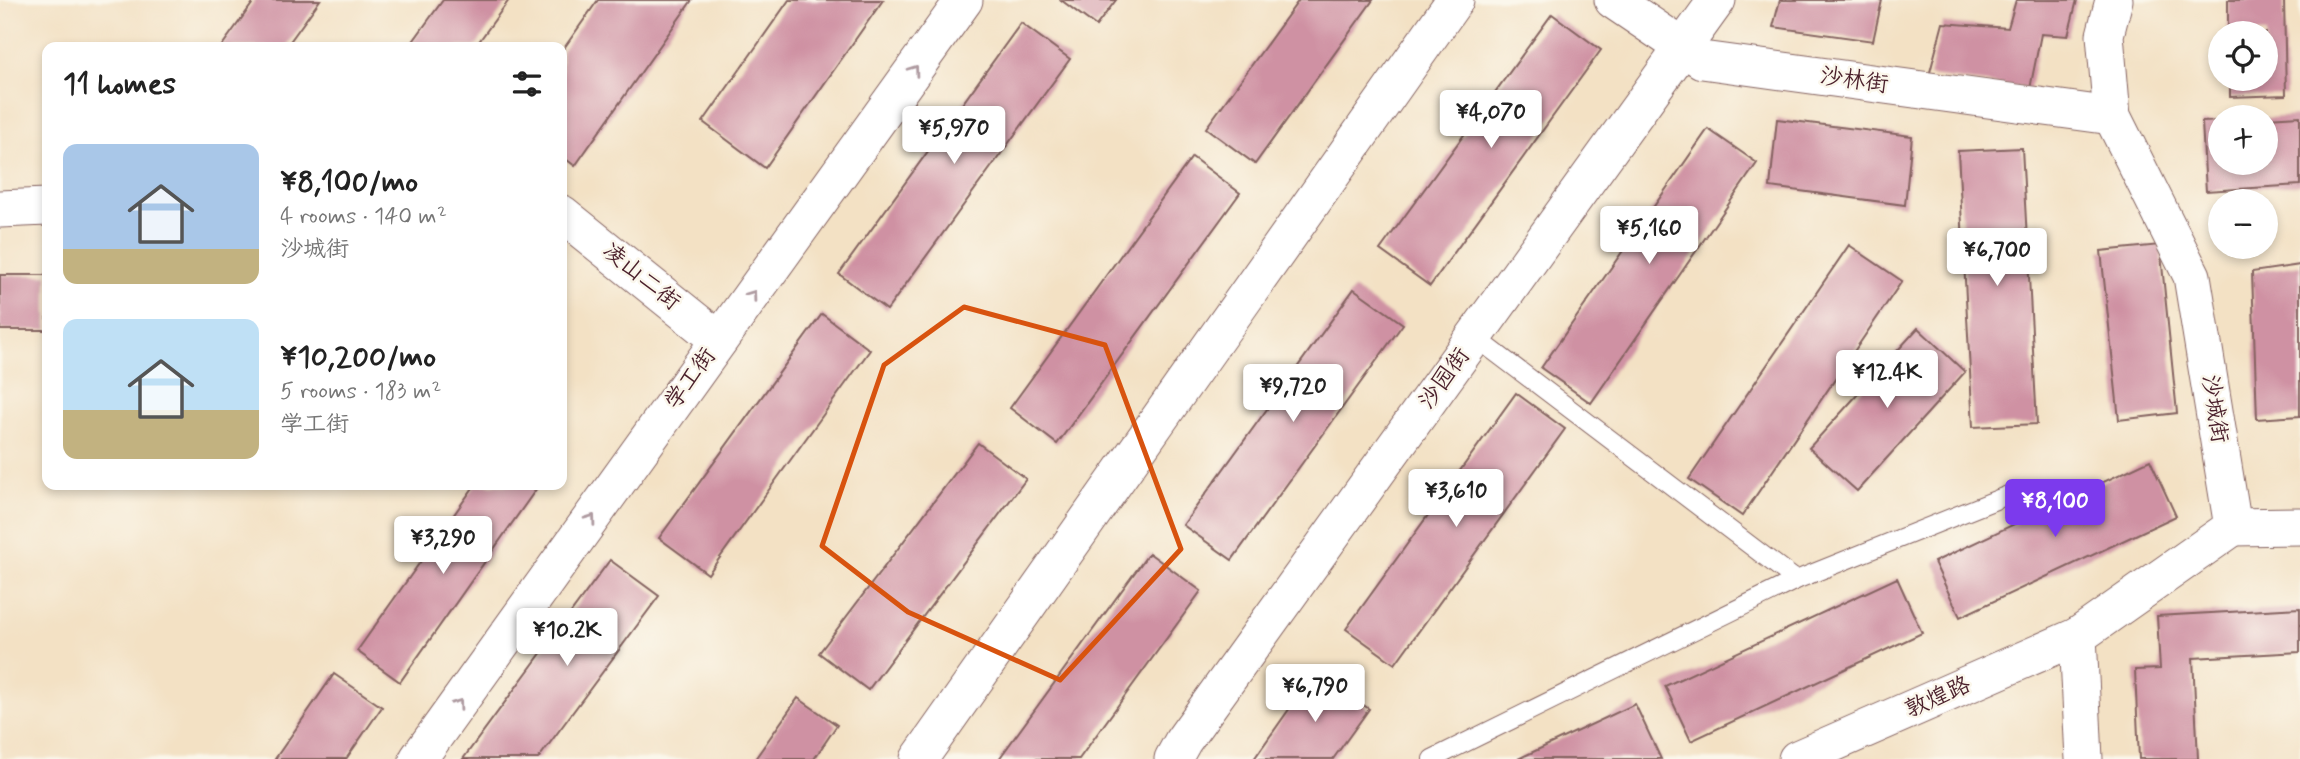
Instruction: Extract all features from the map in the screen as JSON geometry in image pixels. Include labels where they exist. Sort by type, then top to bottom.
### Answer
[{"type":"street","name":"学工街","points":[[418,759],[964,0]]},
{"type":"street","points":[[919,759],[1455,0]]},
{"type":"street","name":"沙林街","points":[[1613,0],[1702,60],[2112,116]]},
{"type":"street","name":"沙园街","points":[[1173,759],[1183,741],[1717,0]]},
{"type":"street","name":"沙城街","points":[[2114,0],[2105,35],[2112,116],[2192,276],[2232,527]]},
{"type":"street","points":[[0,209],[42,207]]},
{"type":"street","name":"凌山二街","points":[[567,218],[719,340]]},
{"type":"street","points":[[2084,759],[2078,636],[2232,527],[2300,526]]},
{"type":"street","name":"敦煌路","points":[[1797,759],[2078,636]]},
{"type":"lane","points":[[1475,337],[1796,580]]},
{"type":"lane","points":[[1432,759],[1796,580],[2013,493]]},
{"type":"highlighted area","points":[[964,307],[1105,345],[1181,549],[1060,680],[908,612],[822,546],[884,365]]},
{"type":"building","points":[[255,0],[320,0],[290,42],[225,42]]},
{"type":"building","points":[[443,0],[509,0],[479,42],[413,42]]},
{"type":"building","points":[[598,0],[692,0],[575,166],[567,160],[567,44]]},
{"type":"building","points":[[789,0],[883,0],[765,168],[703,122]]},
{"type":"building","points":[[1061,0],[1116,0],[1096,26]]},
{"type":"building","points":[[1299,0],[1373,0],[1255,164],[1206,128]]},
{"type":"building","points":[[1780,0],[1882,0],[1873,41],[1773,27]]},
{"type":"building","points":[[2016,0],[2077,0],[2068,36],[2041,34],[2030,89],[1929,76],[1943,23],[2008,28]]},
{"type":"building","points":[[2228,0],[2284,0],[2286,95],[2230,97],[2230,91],[2278,91],[2278,21],[2228,21]]},
{"type":"building","points":[[1552,14],[1601,50],[1430,286],[1380,250]]},
{"type":"building","points":[[1021,23],[1070,59],[887,310],[839,274]]},
{"type":"building","points":[[2300,116],[2300,185],[2206,191],[2202,122],[2208,122],[2208,175],[2278,175],[2278,117]]},
{"type":"building","points":[[1777,119],[1912,136],[1905,205],[1770,187]]},
{"type":"building","points":[[1708,129],[1757,163],[1591,403],[1541,368]]},
{"type":"building","points":[[2022,148],[2037,424],[1973,427],[1958,151]]},
{"type":"building","points":[[1192,157],[1240,193],[1057,444],[1010,408]]},
{"type":"building","points":[[1849,245],[1902,281],[1742,516],[1689,479]]},
{"type":"building","points":[[2160,245],[2177,413],[2119,420],[2101,251]]},
{"type":"building","points":[[2300,265],[2300,416],[2257,419],[2252,272]]},
{"type":"building","points":[[0,275],[42,275],[42,330],[0,330]]},
{"type":"building","points":[[1354,289],[1403,324],[1232,560],[1183,525]]},
{"type":"building","points":[[822,314],[870,350],[708,574],[659,538]]},
{"type":"building","points":[[1918,328],[1965,372],[1857,491],[1809,448]]},
{"type":"building","points":[[1516,393],[1565,429],[1395,664],[1346,629]]},
{"type":"building","points":[[978,443],[1026,479],[868,690],[819,653]]},
{"type":"building","points":[[2150,460],[2176,516],[1960,617],[1934,562]]},
{"type":"building","points":[[471,490],[535,490],[400,682],[357,651]]},
{"type":"building","points":[[1149,553],[1201,591],[1079,759],[999,759]]},
{"type":"building","points":[[610,560],[659,596],[538,759],[463,759]]},
{"type":"building","points":[[1897,578],[1922,633],[1691,741],[1665,686]]},
{"type":"building","points":[[2300,608],[2300,652],[2193,658],[2198,759],[2139,759],[2135,670],[2160,669],[2157,616]]},
{"type":"building","points":[[1316,671],[1369,709],[1333,759],[1254,759]]},
{"type":"building","points":[[334,674],[382,707],[346,759],[275,759]]},
{"type":"building","points":[[798,698],[837,725],[814,759],[755,759]]},
{"type":"building","points":[[1635,704],[1661,759],[1518,759]]}]
